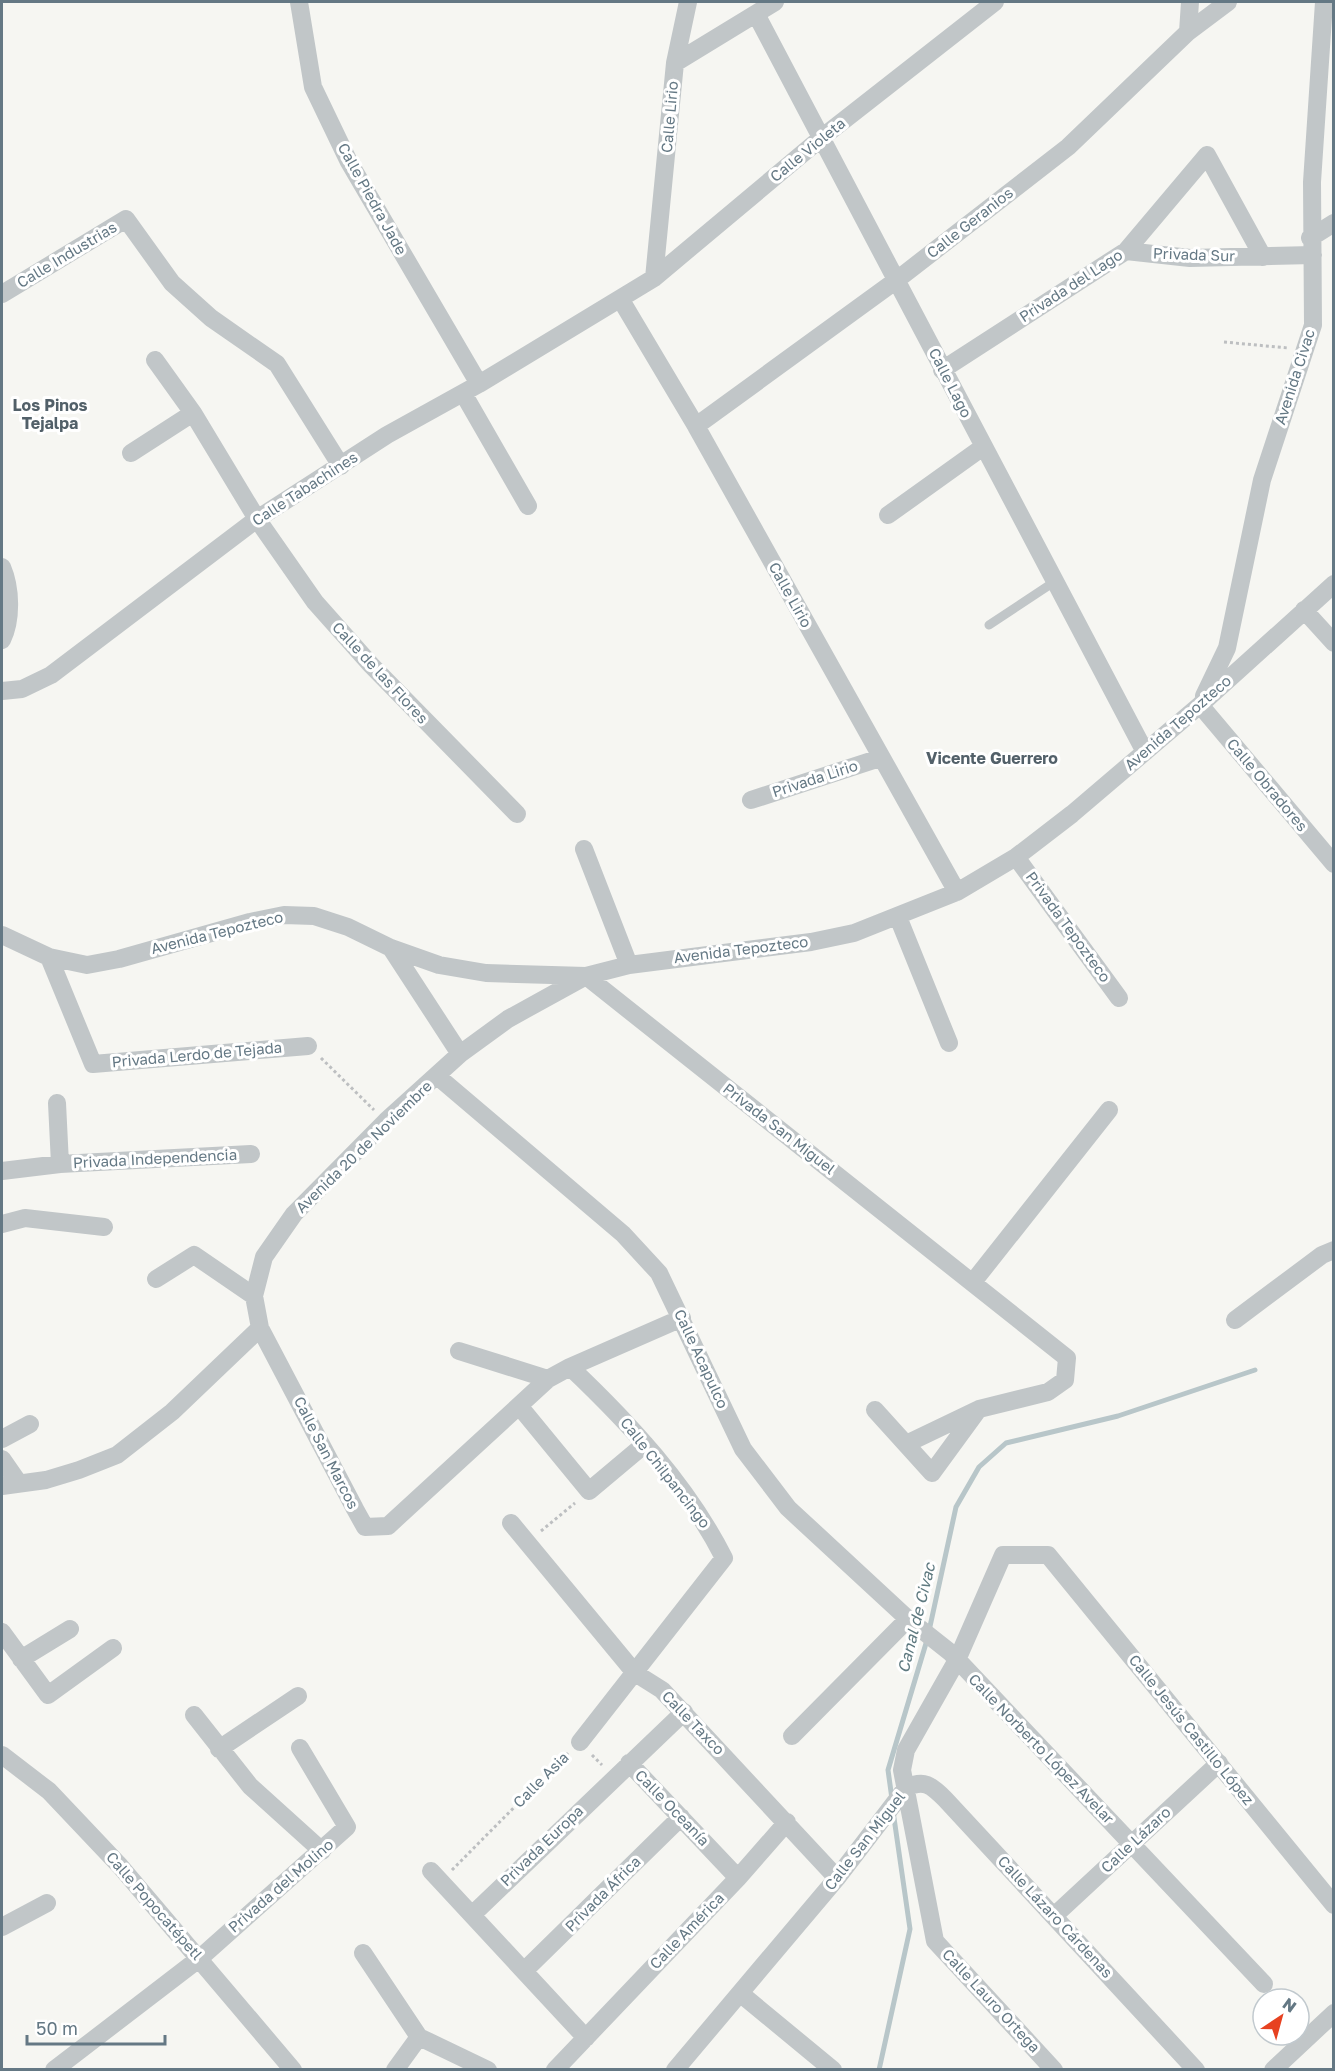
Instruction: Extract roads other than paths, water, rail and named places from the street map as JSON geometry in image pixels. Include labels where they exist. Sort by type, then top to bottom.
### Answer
[{"type":"street","name":"Calle Piedra Jade","points":[[299,2],[313,87],[349,162],[471,389],[528,506]]},
{"type":"street","name":"Calle Lirio","points":[[654,278],[675,63],[688,2]]},
{"type":"street","points":[[675,63],[775,2]]},
{"type":"street","name":"Calle Violeta","points":[[621,300],[654,278],[820,139],[996,2]]},
{"type":"street","points":[[1188,32],[1190,2]]},
{"type":"street","name":"Calle Geranios","points":[[696,426],[898,279],[1068,147],[1188,32],[1228,2]]},
{"type":"street","name":"Avenida Civac","points":[[1200,705],[1227,648],[1262,480],[1313,325],[1312,247],[1324,2]]},
{"type":"street","name":"Calle Lago","points":[[756,14],[820,139],[898,279],[942,370],[1145,752]]},
{"type":"street","name":"Privada Sur","points":[[1207,155],[1263,257]]},
{"type":"street","name":"Privada del Lago","points":[[942,370],[1126,251],[1207,155]]},
{"type":"street","name":"Calle Industrias","points":[[2,294],[126,219],[172,283],[211,318],[277,364],[341,466]]},
{"type":"street","points":[[1312,247],[1334,223]]},
{"type":"street","name":"Privada Sur","points":[[1126,251],[1190,258],[1263,257],[1312,247]]},
{"type":"street","name":"Calle Tabachines","points":[[2,691],[22,689],[51,675],[257,519],[387,435],[471,389],[621,300]]},
{"type":"street","name":"Calle Lirio","points":[[621,300],[696,426],[957,892]]},
{"type":"street","name":"Calle de las Flores","points":[[155,360],[193,413],[257,519],[315,602],[371,665],[517,814]]},
{"type":"street","points":[[131,453],[193,413]]},
{"type":"street","points":[[888,515],[983,447]]},
{"type":"street","points":[[2,567],[6,578],[9,626],[2,640]]},
{"type":"street","name":"Avenida Tepozteco","points":[[2,937],[49,957],[87,965],[119,959],[284,915],[314,916],[348,927],[391,948],[439,965],[486,973],[586,976],[629,965],[811,942],[854,933],[957,892],[1016,857],[1072,814],[1200,705],[1334,584]]},
{"type":"street","points":[[1304,610],[1334,643]]},
{"type":"street","name":"Calle Obradores","points":[[1200,705],[1334,864]]},
{"type":"street","name":"Privada Lirio","points":[[751,800],[880,758]]},
{"type":"street","points":[[584,849],[629,965]]},
{"type":"street","name":"Privada Tepozteco","points":[[1016,857],[1119,998]]},
{"type":"street","points":[[898,917],[949,1043]]},
{"type":"street","points":[[391,948],[460,1054]]},
{"type":"street","name":"Privada Lerdo de Tejada","points":[[49,957],[93,1064],[308,1046]]},
{"type":"street","name":"Avenida 20 de Noviembre","points":[[260,1328],[254,1296],[264,1257],[294,1214],[386,1122],[460,1054],[508,1019],[586,976]]},
{"type":"street","name":"Privada San Miguel","points":[[586,976],[1067,1358],[1065,1380],[1048,1392],[979,1409]]},
{"type":"street","name":"Calle Acapulco","points":[[437,1076],[623,1234],[659,1273],[743,1449],[788,1508],[954,1657]]},
{"type":"street","name":"Privada Independencia","points":[[57,1103],[60,1164]]},
{"type":"street","points":[[973,1282],[1109,1110]]},
{"type":"street","name":"Privada Independencia","points":[[2,1172],[60,1164],[251,1154]]},
{"type":"street","points":[[2,1224],[25,1218],[104,1227]]},
{"type":"street","points":[[1234,1320],[1328,1252]]},
{"type":"street","points":[[156,1279],[194,1255],[254,1296]]},
{"type":"street","name":"Calle San Marcos","points":[[260,1328],[365,1527],[388,1526],[548,1379],[570,1367],[682,1318]]},
{"type":"street","points":[[2,1460],[10,1484],[46,1480],[117,1455],[172,1412],[260,1328]]},
{"type":"street","points":[[459,1351],[548,1379]]},
{"type":"street","name":"Calle Chilpancingo","points":[[570,1367],[609,1404],[645,1444],[707,1524],[724,1558],[634,1673]]},
{"type":"street","points":[[520,1407],[589,1491],[645,1444]]},
{"type":"street","points":[[906,1444],[979,1409]]},
{"type":"street","points":[[875,1410],[932,1473],[979,1409]]},
{"type":"street","points":[[2,1439],[30,1424]]},
{"type":"street","name":"Calle Taxco","points":[[511,1523],[634,1673],[662,1690],[684,1712],[837,1878]]},
{"type":"street","name":"Calle San Miguel","points":[[675,2070],[837,1878],[902,1793],[902,1770],[906,1750],[1003,1555],[1048,1555]]},
{"type":"street","name":"Calle Jesús Castillo López","points":[[1048,1555],[1334,1905]]},
{"type":"street","points":[[792,1736],[915,1624]]},
{"type":"street","points":[[21,1659],[70,1629]]},
{"type":"street","points":[[2,1632],[48,1695],[113,1648]]},
{"type":"street","name":"Calle Norberto López Avelar","points":[[954,1657],[1264,1984]]},
{"type":"street","name":"Calle Asia","points":[[580,1742],[634,1673]]},
{"type":"street","points":[[219,1749],[298,1695]]},
{"type":"street","points":[[629,1763],[684,1712]]},
{"type":"street","points":[[194,1715],[250,1786],[322,1851]]},
{"type":"street","name":"Privada del Molino","points":[[54,2070],[200,1958],[347,1827],[300,1748]]},
{"type":"street","name":"Calle Popocatépetl","points":[[2,1755],[49,1791],[120,1866],[293,2070]]},
{"type":"street","name":"Calle Oceanía","points":[[613,1778],[629,1763],[738,1878]]},
{"type":"street","name":"Calle Lázaro","points":[[1054,1916],[1219,1763]]},
{"type":"street","name":"Privada Europa","points":[[472,1915],[613,1778]]},
{"type":"street","name":"Calle Lázaro Cárdenas","points":[[902,1793],[919,1782],[931,1785],[1196,2070]]},
{"type":"street","name":"Calle Lauro Ortega","points":[[902,1793],[935,1941],[1054,2070]]},
{"type":"street","name":"Privada África","points":[[524,1971],[681,1817]]},
{"type":"street","name":"Calle América","points":[[555,2070],[738,1878],[787,1822]]},
{"type":"street","points":[[436,1876],[586,2038]]},
{"type":"street","points":[[2,1927],[47,1903]]},
{"type":"street","points":[[363,1953],[419,2037],[488,2070]]},
{"type":"street","points":[[741,1994],[833,2070]]},
{"type":"street","points":[[1273,2070],[1334,2013]]},
{"type":"street","points":[[395,2070],[419,2037]]},
{"type":"lane","points":[[989,625],[1054,582]]},
{"type":"waterway","name":"Canal de Civac","points":[[929,1631],[956,1507],[979,1467],[1006,1443],[1118,1416],[1255,1370]]},
{"type":"waterway","name":"Canal de Civac","points":[[892,1799],[888,1770],[927,1640]]},
{"type":"waterway","name":"Canal de Civac","points":[[879,2070],[910,1929],[893,1811]]},
{"type":"district","name":"Los Pinos Tejalpa","points":[[50,414]]},
{"type":"district","name":"Vicente Guerrero","points":[[992,758]]}]
